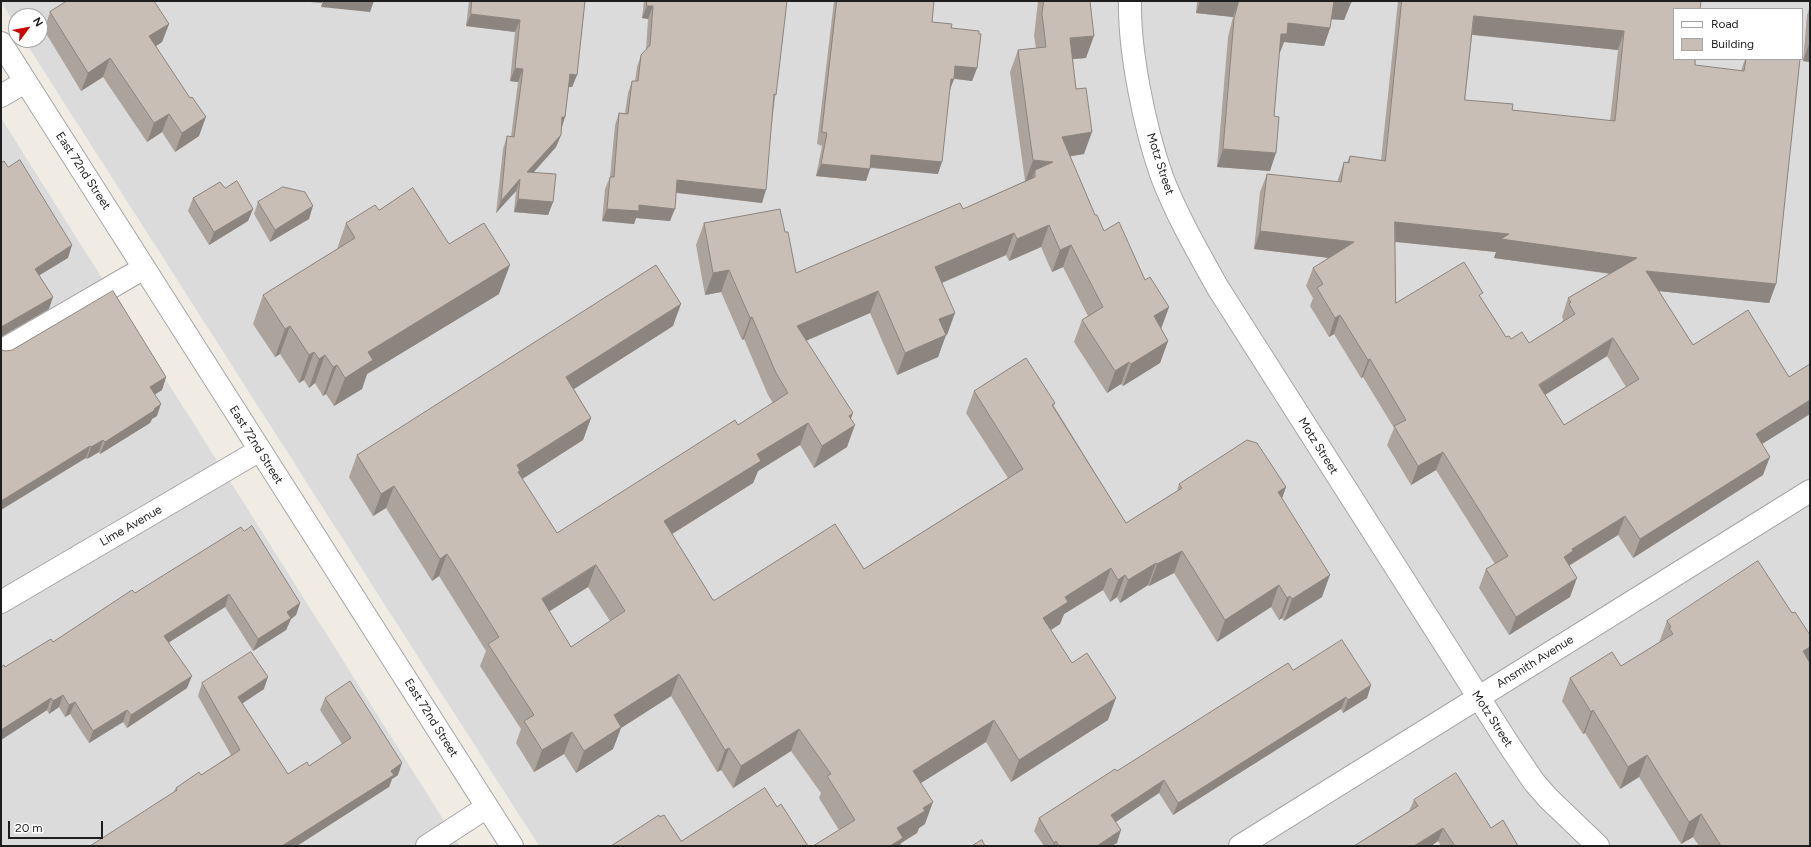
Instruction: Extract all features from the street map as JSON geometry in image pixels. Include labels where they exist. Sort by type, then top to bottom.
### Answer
[{"type":"street","name":"Motz Street","points":[[1130,1],[1134,49],[1149,131],[1162,177],[1183,223],[1218,288],[1478,698],[1534,782],[1563,814],[1598,846]]},
{"type":"street","name":"East 72nd Street","points":[[1,43],[512,846]]},
{"type":"street","points":[[1,96],[25,82]]},
{"type":"street","points":[[1,351],[144,268]]},
{"type":"street","name":"Lime Avenue","points":[[1,602],[260,450]]},
{"type":"street","name":"Ansmith Avenue","points":[[1240,846],[1810,490]]},
{"type":"street","points":[[427,846],[487,807]]},
{"type":"shaded area","points":[[1,1],[1810,1],[1810,846],[539,846],[29,48],[48,48],[48,8],[8,8],[8,13]]},
{"type":"shaded area","points":[[1,118],[460,846],[1,846]]},
{"type":"building","points":[[67,1],[154,1],[169,24],[149,36],[190,98],[192,97],[206,117],[182,133],[169,114],[154,123],[110,58],[88,73],[50,12]]},
{"type":"building","points":[[472,1],[585,1],[577,75],[570,74],[565,117],[562,117],[561,135],[527,172],[556,174],[553,202],[518,199],[520,179],[501,201],[507,136],[514,137],[523,69],[515,68],[520,20],[471,14]]},
{"type":"building","points":[[647,1],[787,1],[776,95],[774,94],[766,190],[677,180],[675,209],[639,205],[639,211],[607,209],[610,177],[614,177],[619,113],[628,114],[632,81],[638,81],[641,55],[650,45],[653,6],[647,6]]},
{"type":"building","points":[[837,1],[934,1],[932,22],[952,24],[951,28],[979,31],[979,34],[981,34],[977,68],[955,66],[954,79],[951,79],[942,162],[871,155],[870,169],[821,164],[827,133],[822,132]]},
{"type":"building","points":[[1044,1],[1090,1],[1094,36],[1070,38],[1076,89],[1086,88],[1092,132],[1062,137],[1095,215],[1097,215],[1104,231],[1119,222],[1145,280],[1150,277],[1169,307],[1154,316],[1168,341],[1131,364],[1129,362],[1115,371],[1082,320],[1103,307],[1071,245],[1060,250],[1049,225],[1017,239],[1014,233],[935,267],[955,313],[939,319],[946,335],[905,353],[878,291],[797,326],[853,413],[849,416],[855,425],[822,446],[808,423],[757,454],[761,461],[664,521],[713,600],[835,524],[864,569],[1023,469],[974,391],[1026,358],[1055,403],[1052,405],[1126,523],[1182,488],[1179,484],[1247,440],[1257,443],[1286,487],[1278,492],[1330,575],[1292,599],[1290,596],[1287,598],[1279,585],[1225,620],[1182,551],[1157,564],[1156,563],[1128,580],[1125,575],[1118,580],[1111,568],[1065,597],[1068,602],[1043,618],[1072,663],[1087,653],[1116,698],[1019,760],[994,720],[913,771],[933,802],[923,808],[925,811],[897,828],[903,838],[890,846],[813,846],[855,820],[827,776],[831,774],[799,729],[741,766],[729,748],[725,750],[679,674],[614,715],[621,727],[584,751],[572,732],[542,750],[524,721],[534,715],[488,644],[499,637],[447,554],[440,559],[394,486],[381,494],[357,455],[656,265],[681,304],[566,377],[591,418],[517,465],[520,471],[518,472],[557,533],[735,420],[738,425],[788,393],[776,373],[752,317],[750,318],[729,270],[713,273],[704,223],[780,209],[785,232],[788,232],[796,273],[960,203],[963,209],[1035,177],[1035,170],[1053,162],[1033,160],[1018,50],[1046,47],[1042,14]],"holes":[[[596,565],[625,611],[571,647],[542,599]]]},
{"type":"building","points":[[1239,1],[1334,1],[1330,28],[1288,23],[1287,34],[1281,34],[1274,116],[1279,117],[1276,153],[1223,149],[1234,19]]},
{"type":"building","points":[[1334,1],[1351,1],[1351,3]]},
{"type":"building","points":[[1402,1],[1701,1],[1700,8],[1673,8],[1673,60],[1695,60],[1695,65],[1744,71],[1746,60],[1800,60],[1776,284],[1646,271],[1693,345],[1748,310],[1789,377],[1810,364],[1810,400],[1756,434],[1770,457],[1640,539],[1625,516],[1572,549],[1573,551],[1564,557],[1577,578],[1516,617],[1486,569],[1508,556],[1443,452],[1418,466],[1394,426],[1406,420],[1370,359],[1368,360],[1340,315],[1335,318],[1317,288],[1323,284],[1313,268],[1354,242],[1260,231],[1267,174],[1341,182],[1344,162],[1349,163],[1350,156],[1385,161]],"holes":[[[1474,16],[1624,31],[1615,121],[1512,110],[1513,104],[1465,100]],[[1395,222],[1509,234],[1501,239],[1637,258],[1568,298],[1571,302],[1569,304],[1575,314],[1529,343],[1522,332],[1511,339],[1509,336],[1506,337],[1479,295],[1483,293],[1464,262],[1396,303]],[[1613,338],[1639,379],[1564,425],[1539,385]]]},
{"type":"building","points":[[20,160],[72,245],[35,269],[53,297],[1,327],[1,163],[4,161],[8,167]]},
{"type":"building","points":[[237,181],[253,209],[214,232],[193,198],[220,182],[225,188]]},
{"type":"building","points":[[283,187],[305,192],[313,206],[275,230],[258,202]]},
{"type":"building","points":[[413,188],[449,244],[484,223],[510,265],[368,352],[373,360],[345,378],[337,365],[333,367],[325,355],[319,359],[314,352],[309,355],[290,326],[285,329],[263,295],[355,238],[346,223],[375,205],[379,210]]},
{"type":"building","points":[[113,291],[166,377],[150,387],[161,404],[154,409],[155,410],[105,442],[103,440],[91,447],[90,446],[1,501],[1,350],[12,350]]},
{"type":"building","points":[[252,526],[300,603],[287,612],[291,618],[258,639],[229,594],[164,636],[192,676],[131,715],[127,710],[93,731],[75,702],[69,705],[63,695],[53,701],[51,698],[1,730],[1,667],[4,665],[5,667],[51,639],[53,642],[132,590],[135,593],[241,527],[244,531]]},
{"type":"building","points":[[1758,561],[1792,613],[1795,612],[1810,635],[1810,647],[1803,651],[1810,663],[1810,846],[1721,846],[1701,814],[1689,822],[1647,755],[1628,767],[1593,710],[1591,712],[1570,678],[1612,652],[1621,666],[1673,634],[1667,621]]},
{"type":"building","points":[[1342,640],[1371,685],[1348,700],[1346,697],[1178,803],[1164,780],[1111,815],[1121,830],[1097,846],[1059,846],[1056,841],[1054,843],[1039,818],[1115,769],[1117,771],[1288,663],[1293,670]]},
{"type":"building","points":[[251,652],[268,677],[238,697],[288,774],[307,762],[309,766],[351,738],[325,698],[350,681],[402,763],[391,771],[394,775],[282,846],[90,846],[177,790],[176,788],[199,772],[201,775],[240,750],[202,683]]},
{"type":"building","points":[[1456,773],[1491,828],[1503,820],[1518,846],[1455,846],[1443,828],[1414,846],[1354,846],[1418,806],[1414,800]]},
{"type":"building","points":[[765,788],[777,807],[781,804],[808,846],[611,846],[659,815],[660,817],[664,815],[681,841]]},
{"type":"building","points":[[982,840],[985,846],[972,846]]}]
